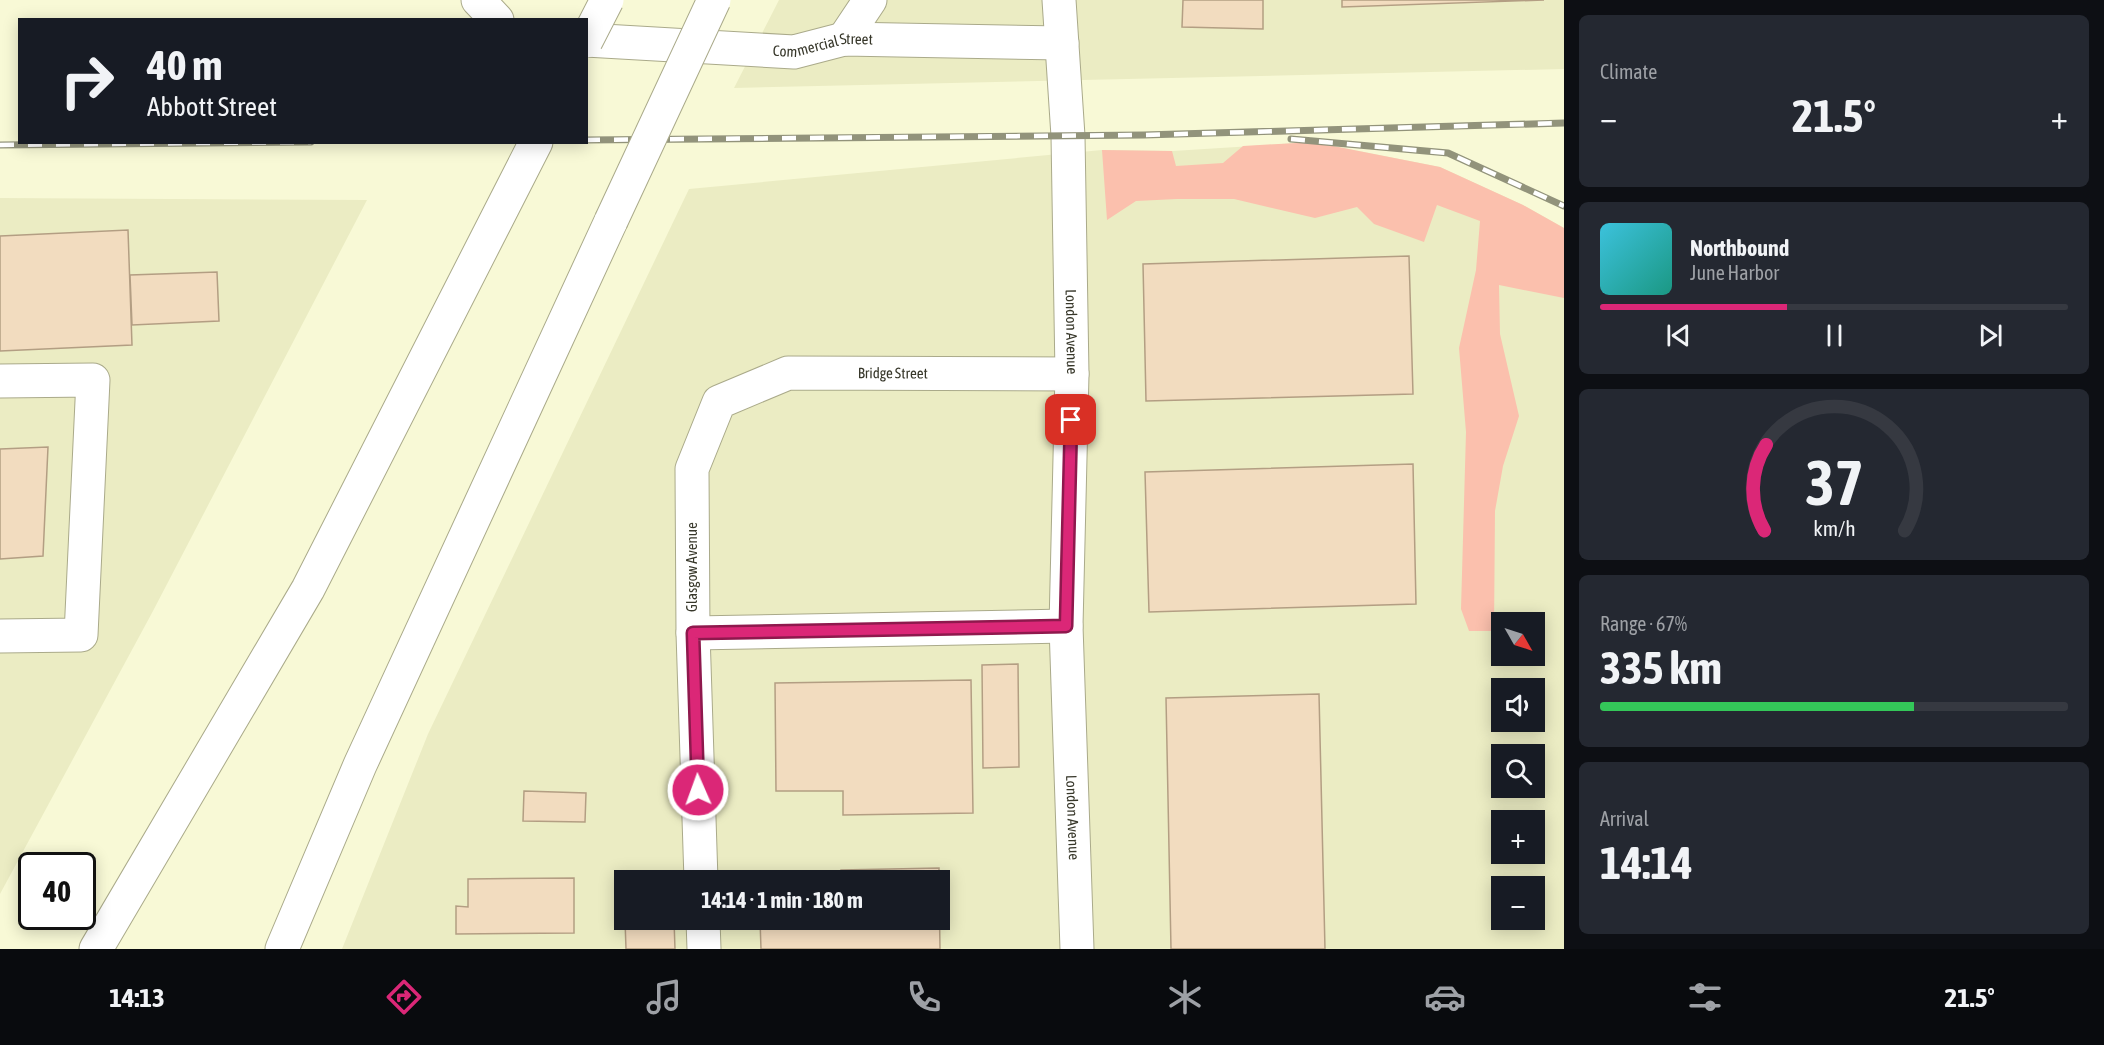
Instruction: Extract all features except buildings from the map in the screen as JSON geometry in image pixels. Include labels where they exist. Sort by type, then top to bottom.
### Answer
[{"type":"main road","points":[[478,0],[495,18]]},
{"type":"main road","points":[[588,37],[607,0]]},
{"type":"main road","points":[[282,949],[360,765],[714,0]]},
{"type":"main road","points":[[844,39],[870,0]]},
{"type":"main road","name":"London Avenue","points":[[1059,0],[1068,136],[1072,374],[1066,626],[1077,949]]},
{"type":"main road","name":"Commercial Street","points":[[588,41],[794,52],[844,39],[1062,43]]},
{"type":"main road","points":[[96,949],[308,589],[535,144]]},
{"type":"main road","name":"Bridge Street","points":[[719,402],[788,373],[1072,374]]},
{"type":"main road","points":[[0,381],[93,381],[81,635],[0,636]]},
{"type":"main road","name":"Glasgow Avenue","points":[[701,870],[693,633],[692,469],[719,402]]},
{"type":"main road","points":[[693,633],[1066,626]]},
{"type":"main road","points":[[703,930],[704,949]]},
{"type":"shaded area","points":[[779,0],[1564,0],[1564,69],[734,88]]},
{"type":"shaded area","points":[[1313,142],[1440,167],[1523,205],[1564,228],[1564,949],[342,949],[428,734],[689,189],[1102,150],[1173,151]]},
{"type":"shaded area","points":[[1313,142],[1440,167],[1523,205],[1564,228],[1564,298],[1499,285],[1500,334],[1519,416],[1503,466],[1495,511],[1494,612],[1491,612],[1491,631],[1469,631],[1461,609],[1466,432],[1459,348],[1476,270],[1480,221],[1437,205],[1424,242],[1374,224],[1357,207],[1315,218],[1234,199],[1136,201],[1107,220],[1102,150],[1172,151],[1176,166],[1223,163],[1243,146]]},
{"type":"shaded area","points":[[0,198],[367,200],[153,611],[23,852],[18,852],[18,861],[0,894]]},
{"type":"railway","points":[[588,140],[1144,135],[1564,123]]},
{"type":"railway","points":[[1291,139],[1448,153],[1564,206]]},
{"type":"railway","points":[[0,145],[104,144]]},
{"type":"route","points":[[698,790],[693,633],[1066,626],[1071,420]]}]
